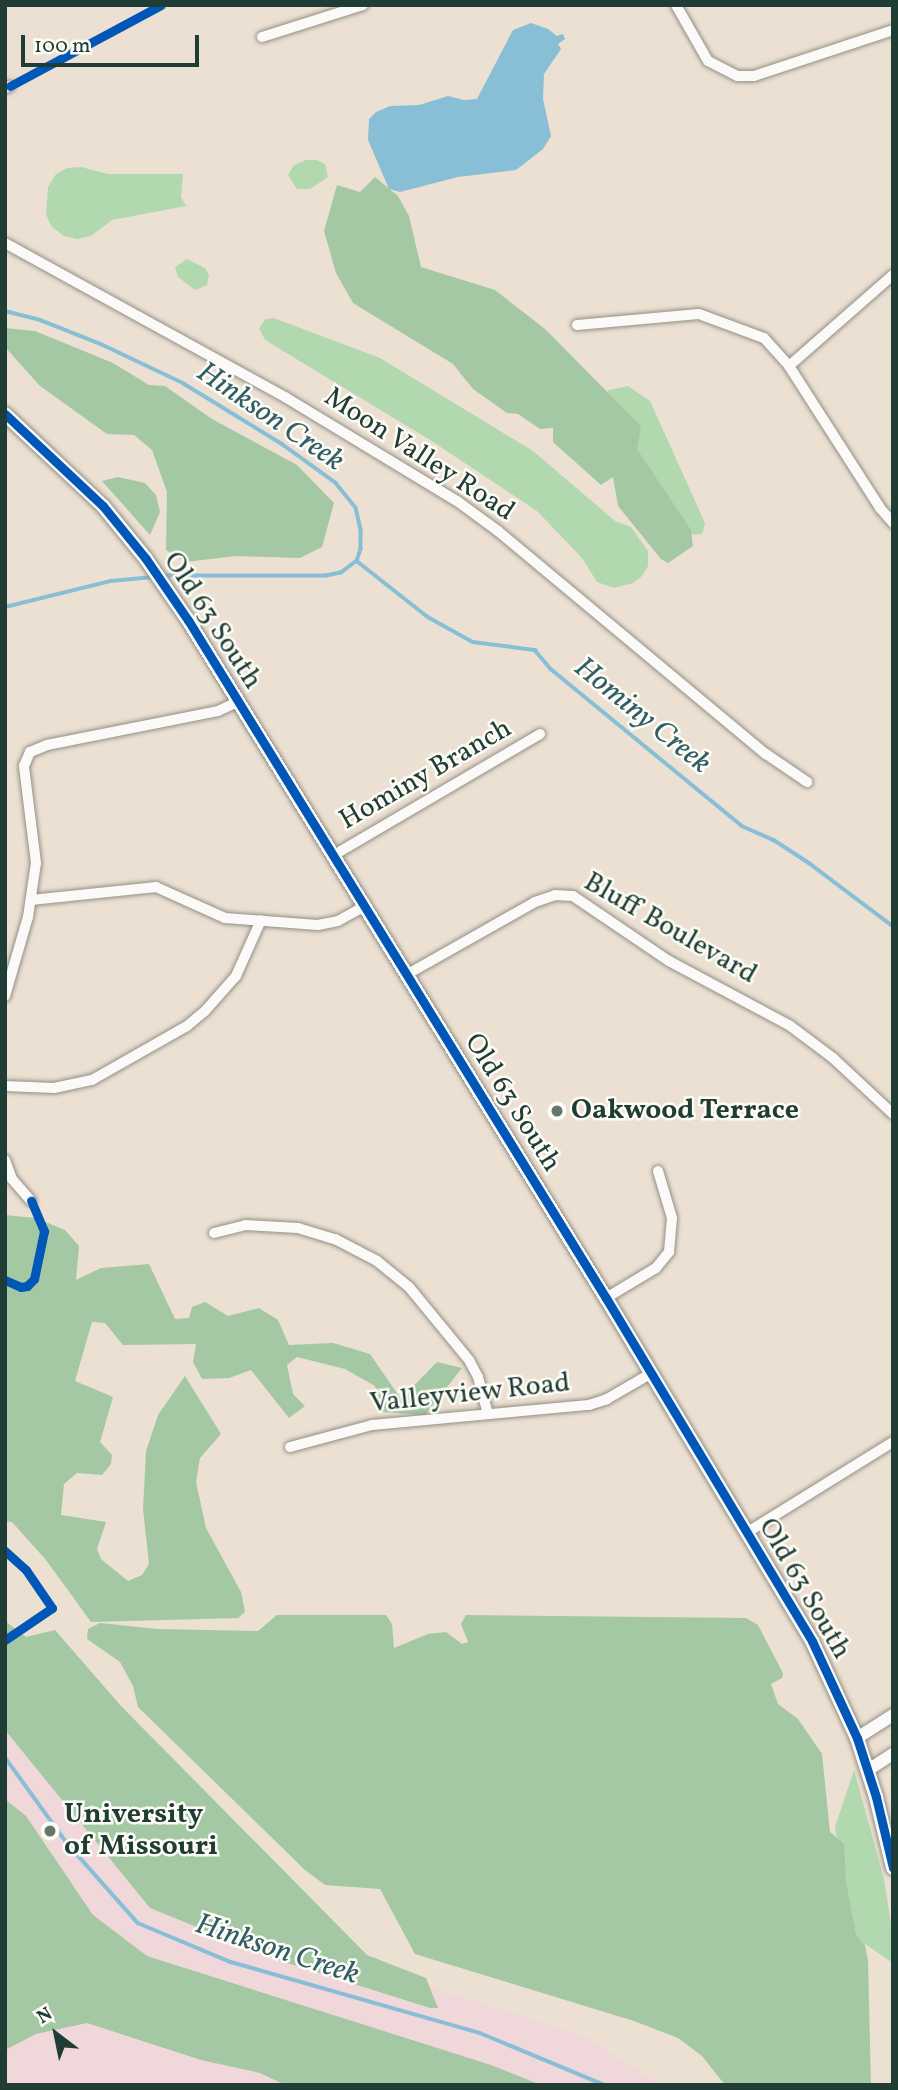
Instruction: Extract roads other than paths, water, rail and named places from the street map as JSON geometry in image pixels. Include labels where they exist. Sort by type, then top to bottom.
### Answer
[{"type":"main road","name":"Old 63 South","points":[[5,414],[103,506],[125,531],[188,621],[606,1298],[812,1641],[857,1738],[893,1868]]},
{"type":"street","points":[[262,37],[363,5]]},
{"type":"street","points":[[676,5],[708,61],[737,76],[754,76],[893,30]]},
{"type":"street","name":"Moon Valley Road","points":[[5,243],[285,397],[457,501],[499,531],[766,754],[807,782]]},
{"type":"street","points":[[789,366],[893,275]]},
{"type":"street","points":[[577,326],[699,314],[764,338],[789,366],[880,508],[893,523]]},
{"type":"street","points":[[5,996],[31,900],[36,850],[24,766],[30,752],[47,745],[205,714],[237,702]]},
{"type":"street","name":"Hominy Branch","points":[[334,855],[540,734]]},
{"type":"street","points":[[31,900],[156,887],[225,918],[329,924],[363,907]]},
{"type":"street","name":"Bluff Boulevard","points":[[406,975],[535,902],[555,895],[573,896],[669,961],[789,1025],[833,1058],[893,1114]]},
{"type":"street","points":[[5,1086],[54,1088],[92,1080],[187,1026],[213,1003],[236,976],[261,920]]},
{"type":"street","points":[[5,1160],[12,1179],[31,1201]]},
{"type":"street","points":[[606,1298],[656,1268],[669,1252],[672,1218],[658,1171]]},
{"type":"street","points":[[214,1233],[245,1225],[298,1228],[335,1239],[377,1261],[409,1287],[469,1360],[478,1377],[488,1414]]},
{"type":"street","name":"Valleyview Road","points":[[290,1447],[372,1425],[589,1405],[607,1399],[650,1374]]},
{"type":"street","points":[[746,1533],[893,1442]]},
{"type":"street","points":[[857,1738],[893,1715]]},
{"type":"street","points":[[868,1770],[893,1755]]},
{"type":"water","points":[[531,23],[548,29],[557,36],[563,34],[565,39],[558,44],[561,49],[544,74],[543,99],[551,136],[543,149],[516,170],[458,177],[400,192],[389,189],[368,140],[369,119],[376,112],[390,106],[419,105],[448,96],[464,100],[477,99],[513,30]]},
{"type":"waterway","name":"Hinkson Creek","points":[[5,311],[40,320],[101,344],[183,383],[282,444],[336,483],[356,508],[361,530],[361,549],[357,561],[341,573],[326,576],[164,576]]},
{"type":"waterway","name":"Hominy Creek","points":[[357,561],[428,617],[473,642],[535,650],[551,669],[742,826],[774,840],[809,863],[893,926]]},
{"type":"waterway","name":"Hinkson Creek","points":[[5,607],[111,581],[153,577]]},
{"type":"waterway","name":"Hinkson Creek","points":[[5,1757],[67,1843],[138,1923],[231,1962],[480,2033],[605,2085]]},
{"type":"place","name":"Oakwood Terrace","points":[[557,1111]]},
{"type":"place","name":"University of Missouri","points":[[50,1831]]}]
